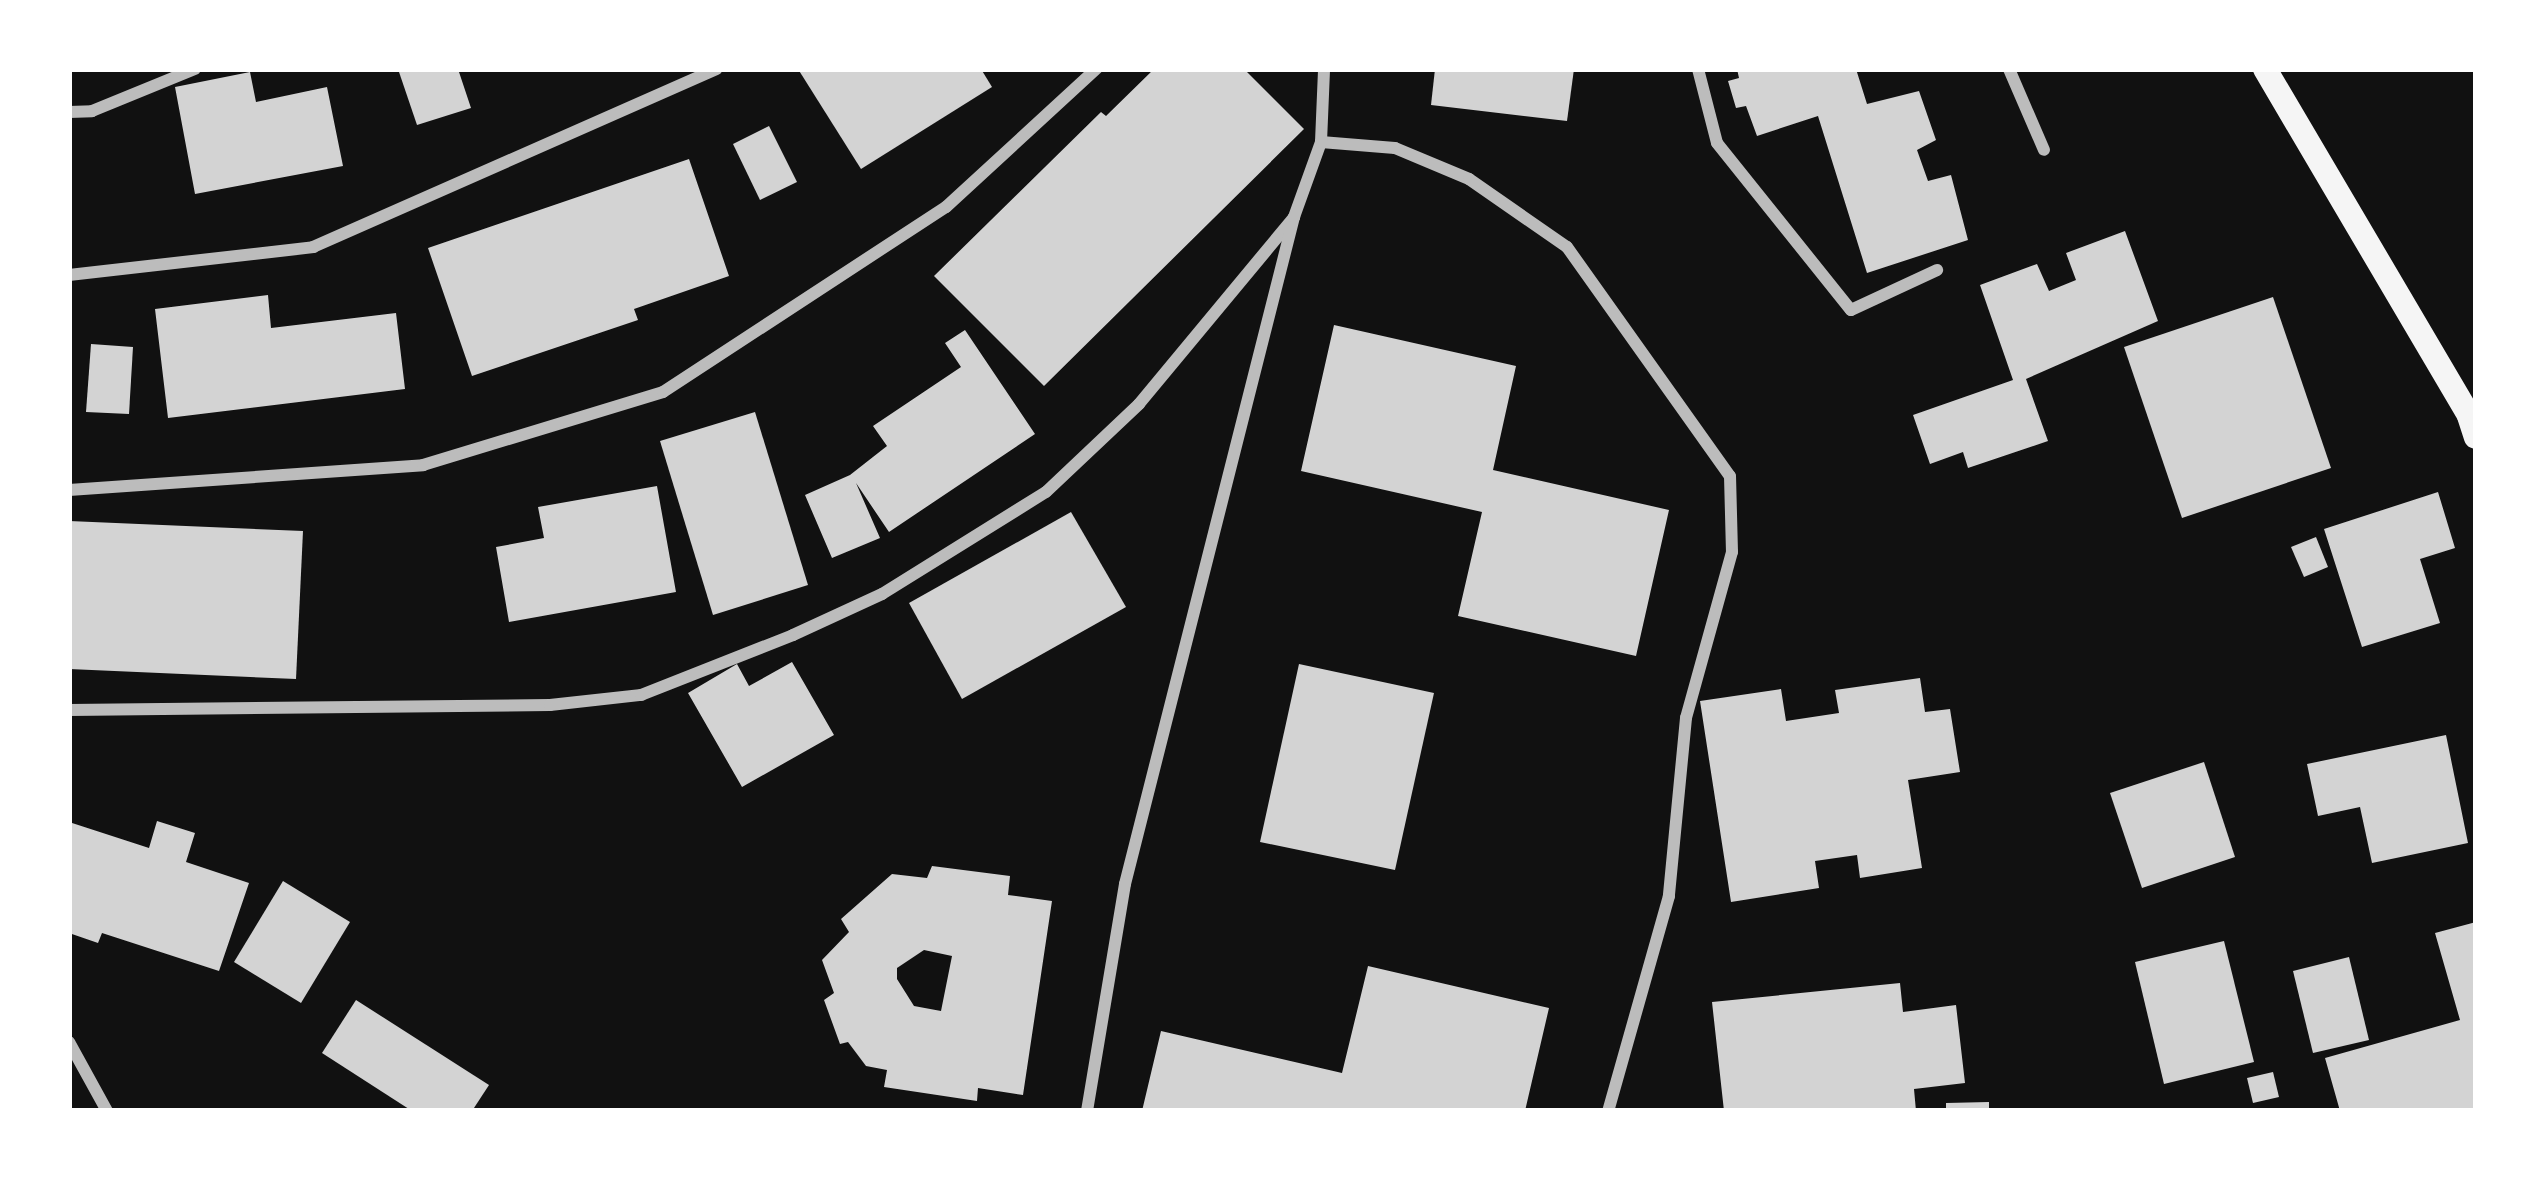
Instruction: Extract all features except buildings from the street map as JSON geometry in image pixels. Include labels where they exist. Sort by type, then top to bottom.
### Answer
[{"type":"main road","points":[[2265,69],[2469,416],[2476,437]]},
{"type":"street","points":[[69,112],[92,111],[195,69]]},
{"type":"street","points":[[69,275],[313,247],[716,69]]},
{"type":"street","points":[[69,490],[423,465],[663,392],[946,206],[1096,69]]},
{"type":"street","points":[[1088,1111],[1125,884],[1294,217],[1321,142],[1324,69]]},
{"type":"street","points":[[1698,69],[1718,143],[1851,310],[1937,270]]},
{"type":"street","points":[[2009,69],[2044,150]]},
{"type":"street","points":[[1321,142],[1395,148],[1469,179],[1567,248],[1730,476],[1732,552],[1687,718],[1669,896],[1608,1111]]},
{"type":"street","points":[[69,710],[550,705],[641,694],[793,635],[882,594],[1046,492],[1139,404],[1294,217]]},
{"type":"street","points":[[69,1042],[106,1111]]}]
